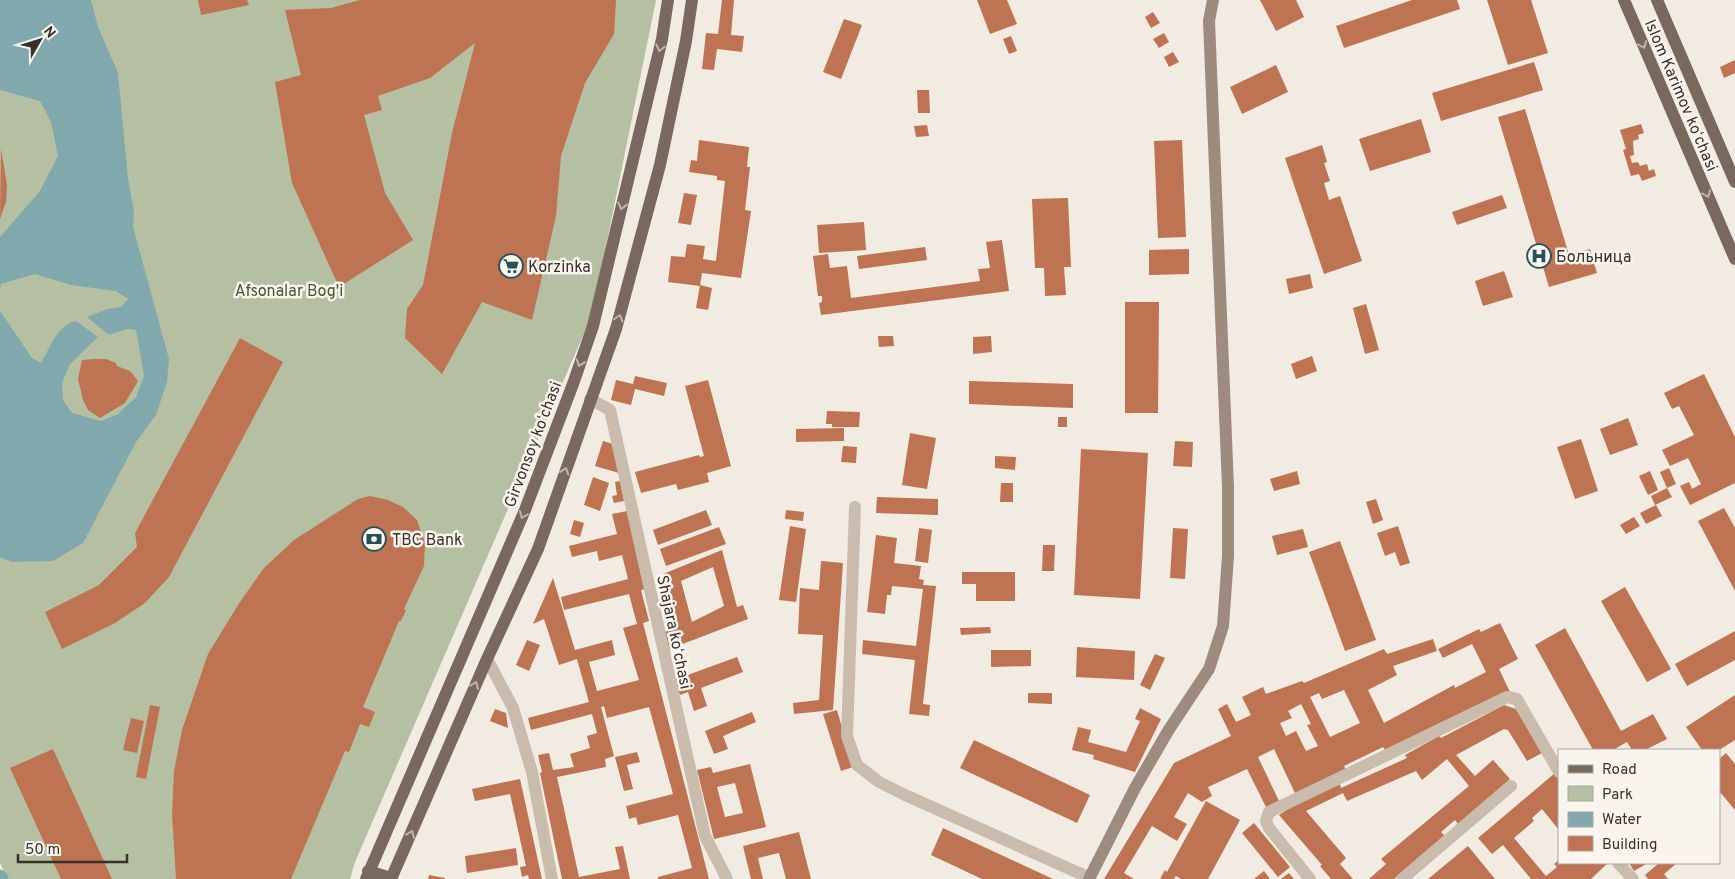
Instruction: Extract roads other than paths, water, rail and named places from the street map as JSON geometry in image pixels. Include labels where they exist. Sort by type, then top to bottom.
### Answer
[{"type":"main road","name":"Girvonsoy koʻchasi","points":[[367,875],[525,510],[593,326],[662,39],[668,0]]},
{"type":"main road","points":[[367,875],[391,879],[487,659],[538,549],[616,329],[659,170],[686,41],[692,0]]},
{"type":"main road","name":"Islom Karimov koʻchasi","points":[[1624,0],[1735,259]]},
{"type":"main road","name":"Islom Karimov koʻchasi","points":[[1657,0],[1735,182]]},
{"type":"street","points":[[855,507],[848,736],[857,765],[880,782],[1089,878],[1135,788],[1168,731],[1209,669],[1223,626],[1228,556],[1228,487],[1209,21],[1213,0]]},
{"type":"street","name":"Shajara koʻchasi","points":[[590,399],[610,410],[705,836],[727,879]]},
{"type":"street","points":[[487,659],[513,708],[532,772],[552,879]]},
{"type":"street","points":[[1310,879],[1269,828],[1266,821],[1268,812],[1507,697],[1517,699],[1558,770]]},
{"type":"street","points":[[1402,879],[1511,786]]},
{"type":"street","points":[[1619,864],[1634,879]]},
{"type":"water","points":[[0,0],[91,0],[98,27],[118,73],[128,179],[134,212],[133,227],[169,359],[167,382],[156,415],[136,442],[83,543],[53,561],[12,562],[0,557],[0,311],[32,358],[41,363],[59,332],[69,323],[76,321],[98,337],[70,364],[62,383],[63,400],[72,413],[101,421],[118,414],[136,397],[144,376],[136,330],[127,329],[109,335],[87,317],[107,309],[121,307],[128,299],[116,291],[71,285],[35,274],[1,284],[0,290],[0,237],[40,191],[58,156],[51,122],[40,101],[0,90]]},
{"type":"place","name":"Больница","points":[[1539,256]]},
{"type":"place","name":"Korzinka","points":[[511,266]]},
{"type":"place","name":"TBC Bank","points":[[374,539]]},
{"type":"park label","name":"Afsonalar Bog'i","points":[[289,290]]}]
